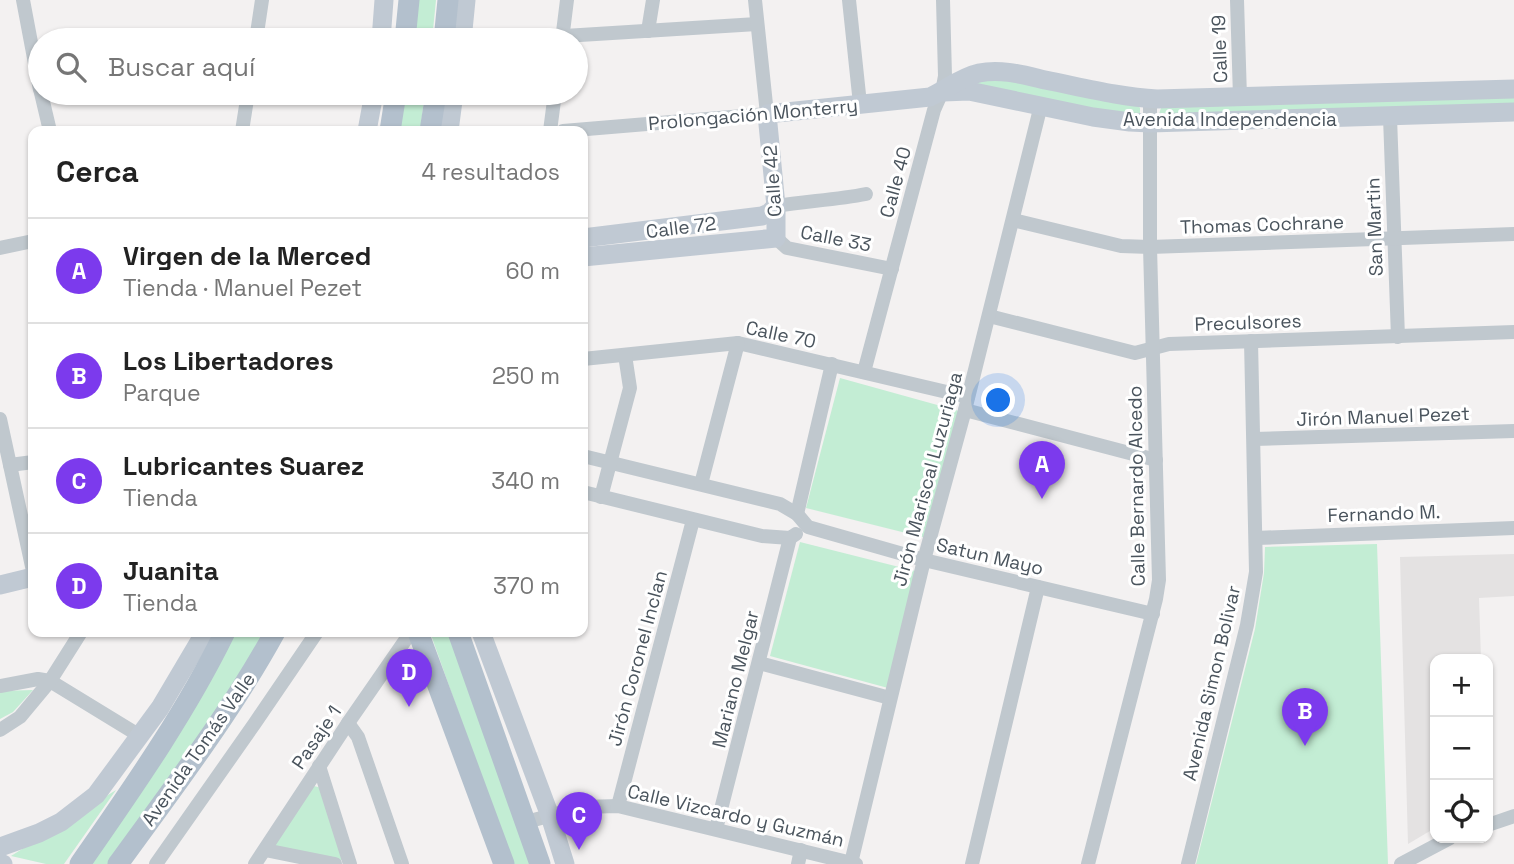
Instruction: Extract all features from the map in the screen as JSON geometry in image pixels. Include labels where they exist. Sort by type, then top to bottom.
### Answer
[{"type":"main road","points":[[406,28],[409,0]]},
{"type":"main road","points":[[445,28],[448,0]]},
{"type":"main road","points":[[391,126],[394,105]]},
{"type":"main road","points":[[431,126],[434,105]]},
{"type":"main road","name":"Avenida Tomás Valle","points":[[80,864],[170,731],[222,637]]},
{"type":"main road","name":"Avenida Tomás Valle","points":[[118,864],[209,738],[272,637]]},
{"type":"main road","points":[[420,637],[505,864]]},
{"type":"main road","points":[[460,637],[540,864]]},
{"type":"street","points":[[23,0],[28,28]]},
{"type":"street","points":[[258,28],[262,0]]},
{"type":"street","points":[[382,28],[384,0]]},
{"type":"street","points":[[463,28],[466,0]]},
{"type":"street","points":[[563,28],[567,0]]},
{"type":"street","points":[[648,31],[653,0]]},
{"type":"street","name":"Calle 42","points":[[755,0],[776,238]]},
{"type":"street","points":[[849,0],[860,104]]},
{"type":"street","name":"Calle 40","points":[[864,372],[934,110],[942,92],[945,76],[943,0]]},
{"type":"street","name":"Calle 19","points":[[1237,0],[1240,97]]},
{"type":"street","points":[[588,36],[757,24]]},
{"type":"street","name":"Avenida Independencia","points":[[942,92],[966,77],[993,71],[1120,96],[1150,99],[1514,89]]},
{"type":"street","name":"Avenida Independencia","points":[[942,92],[969,91],[1093,117],[1150,123],[1514,112]]},
{"type":"street","name":"Prolongación Monterry","points":[[588,129],[920,99],[942,92]]},
{"type":"street","name":"Calle Bernardo Alcedo","points":[[1088,864],[1153,614],[1159,580],[1150,247],[1150,99]]},
{"type":"street","points":[[44,105],[49,126]]},
{"type":"street","points":[[244,126],[246,105]]},
{"type":"street","points":[[368,126],[372,105]]},
{"type":"street","points":[[450,126],[452,105]]},
{"type":"street","points":[[551,126],[553,105]]},
{"type":"street","name":"Jirón Mariscal Luzuriaga","points":[[853,863],[923,560],[967,404],[1041,105]]},
{"type":"street","name":"San Martin","points":[[1391,117],[1398,337]]},
{"type":"street","name":"Calle 33","points":[[775,206],[866,194]]},
{"type":"street","name":"Calle 72","points":[[588,237],[749,219],[769,213],[775,206]]},
{"type":"street","points":[[749,219],[750,240]]},
{"type":"street","name":"Thomas Cochrane","points":[[1013,220],[1121,246],[1150,247],[1514,234]]},
{"type":"street","points":[[588,256],[776,238]]},
{"type":"street","name":"Calle 33","points":[[776,238],[787,248],[892,270]]},
{"type":"street","points":[[0,248],[28,242]]},
{"type":"street","name":"Preculsores","points":[[989,316],[1135,352],[1168,344],[1514,332]]},
{"type":"street","name":"Avenida Simon Bolivar","points":[[1188,864],[1247,625],[1256,572],[1251,341]]},
{"type":"street","points":[[701,484],[738,343]]},
{"type":"street","name":"Calle 70","points":[[588,359],[738,343],[864,372],[1156,460]]},
{"type":"street","points":[[601,497],[630,388],[625,355]]},
{"type":"street","points":[[797,514],[832,364]]},
{"type":"street","points":[[0,419],[28,548]]},
{"type":"street","name":"Jirón Manuel Pezet","points":[[1254,439],[1514,431]]},
{"type":"street","points":[[588,457],[780,504],[797,514],[808,527],[790,538],[762,536],[588,493]]},
{"type":"street","points":[[10,465],[28,463]]},
{"type":"street","name":"Jirón Coronel Inclan","points":[[618,806],[693,520]]},
{"type":"street","name":"Satun Mayo","points":[[808,527],[923,560],[1153,614]]},
{"type":"street","name":"Fernando M.","points":[[1256,538],[1514,528]]},
{"type":"street","name":"Mariano Melgar","points":[[716,830],[790,538]]},
{"type":"street","points":[[0,585],[28,578]]},
{"type":"street","points":[[972,864],[1038,587]]},
{"type":"street","points":[[0,730],[20,717],[50,681],[78,637]]},
{"type":"street","points":[[0,847],[61,822],[96,795],[140,736],[202,637]]},
{"type":"street","points":[[156,864],[314,637]]},
{"type":"street","name":"Pasaje 1","points":[[255,864],[408,637]]},
{"type":"street","points":[[483,637],[550,816],[565,864]]},
{"type":"street","points":[[759,663],[890,698]]},
{"type":"street","points":[[0,686],[38,679],[50,681],[140,736]]},
{"type":"street","points":[[348,723],[358,737],[402,864]]},
{"type":"street","points":[[320,766],[350,864]]},
{"type":"street","name":"Calle Vizcardo y Guzmán","points":[[526,822],[583,807],[618,806],[716,830],[799,857],[853,863]]},
{"type":"street","points":[[1493,823],[1514,816]]},
{"type":"street","points":[[1401,864],[1441,843]]},
{"type":"street","points":[[265,850],[335,864]]},
{"type":"shaded area","points":[[1514,554],[1514,596],[1479,598],[1481,654],[1430,654],[1430,831],[1408,844],[1400,557]]},
{"type":"green space","points":[[415,0],[436,0],[433,28],[412,28]]},
{"type":"green space","points":[[997,77],[1138,105],[1140,116],[1137,118],[974,83]]},
{"type":"green space","points":[[1514,95],[1514,107],[1159,114],[1161,108]]},
{"type":"green space","points":[[402,105],[423,105],[421,126],[399,126]]},
{"type":"green space","points":[[840,378],[959,411],[926,538],[806,508]]},
{"type":"green space","points":[[800,542],[919,572],[888,688],[770,656]]},
{"type":"green space","points":[[1377,544],[1388,864],[1196,864],[1255,629],[1264,573],[1265,547]]},
{"type":"green space","points":[[232,637],[264,637],[221,710],[112,864],[90,864]]},
{"type":"green space","points":[[432,637],[450,637],[531,864],[512,864]]},
{"type":"green space","points":[[33,690],[13,712],[0,719],[0,691]]},
{"type":"green space","points":[[314,786],[322,788],[343,859],[340,861],[275,847],[275,838]]},
{"type":"green space","points":[[116,790],[64,864],[46,864],[11,856]]},
{"type":"place","name":"Virgen de la Merced","points":[[1042,499]]},
{"type":"place","name":"Juanita","points":[[409,707]]},
{"type":"place","name":"Los Libertadores","points":[[1305,746]]},
{"type":"place","name":"Lubricantes Suarez","points":[[579,850]]}]
